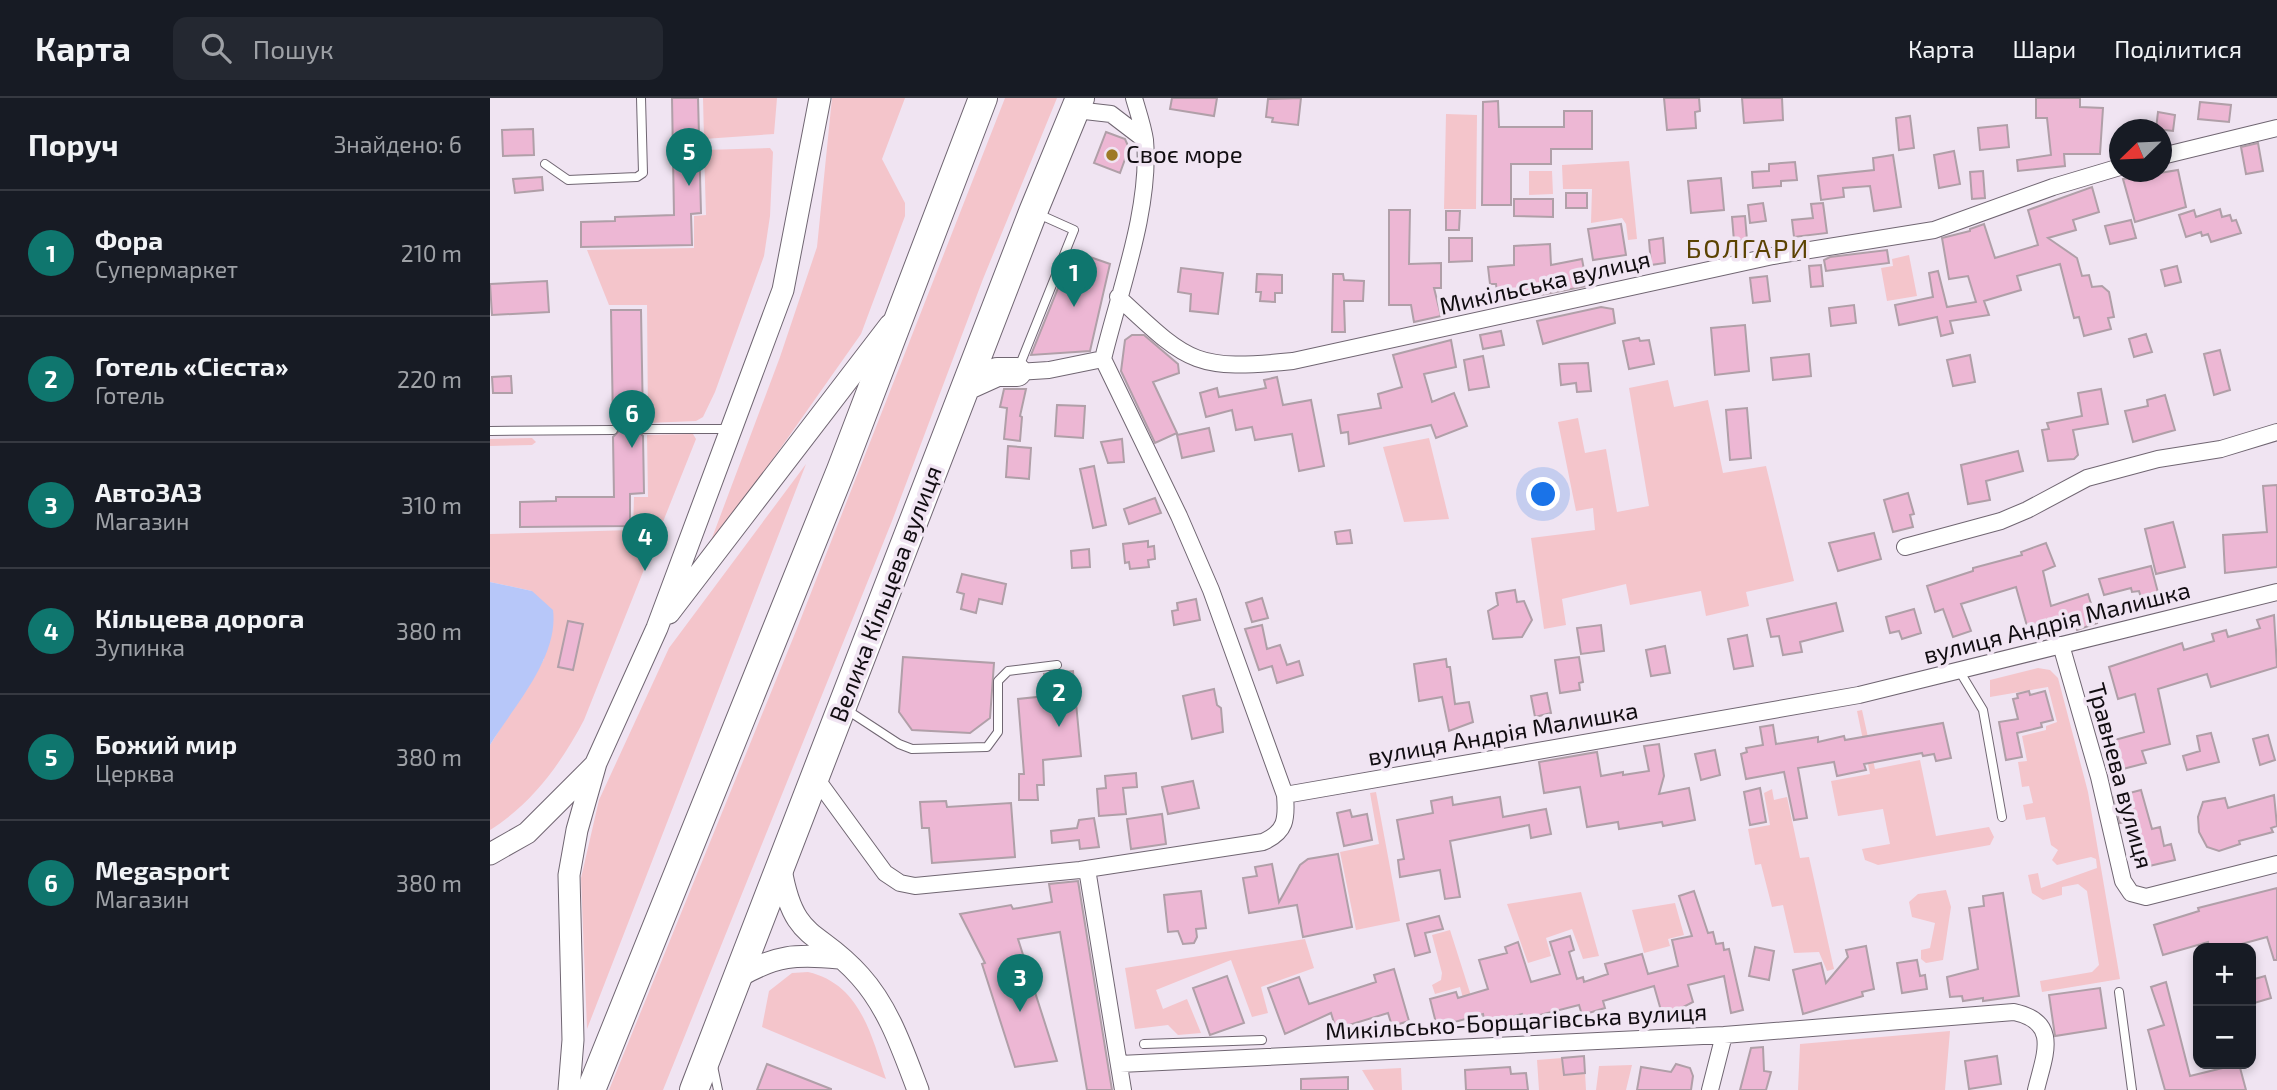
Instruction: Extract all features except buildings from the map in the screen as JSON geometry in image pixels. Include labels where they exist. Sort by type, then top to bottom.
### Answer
[{"type":"highway","points":[[591,1090],[902,309],[983,98]]},
{"type":"highway","name":"Велика Кільцева вулиця","points":[[694,1090],[1033,212],[1078,104]]},
{"type":"highway","points":[[966,386],[997,372],[1017,372]]},
{"type":"main road","points":[[569,1090],[573,1040],[569,875],[577,830],[596,764],[657,628],[783,290],[820,98]]},
{"type":"main road","points":[[657,628],[902,309]]},
{"type":"main road","points":[[490,854],[527,833],[596,764]]},
{"type":"main road","points":[[781,869],[786,897],[796,920],[859,975],[882,1007],[918,1090]]},
{"type":"main road","points":[[738,977],[764,962],[785,956],[801,954],[840,958]]},
{"type":"street","points":[[815,778],[885,873],[900,883],[934,886],[1087,869],[1263,842],[1282,829],[1286,817],[1285,795],[1211,590],[1179,516],[1102,359],[1132,246],[1141,197],[1145,140],[1134,98]]},
{"type":"street","points":[[1078,104],[1111,114],[1145,140]]},
{"type":"street","points":[[2172,153],[2277,128]]},
{"type":"street","name":"Микільська вулиця","points":[[1118,297],[1159,335],[1196,360],[1211,365],[1243,367],[1293,361],[1773,256],[1934,230],[2053,187],[2109,170]]},
{"type":"street","points":[[1017,372],[1049,370],[1102,359]]},
{"type":"street","points":[[1905,547],[2010,517],[2087,478],[2158,459],[2221,449],[2277,432]]},
{"type":"street","name":"вулиця Андрія Малишка","points":[[1285,795],[1859,695],[1960,673],[2061,645],[2277,592]]},
{"type":"street","name":"Травнева вулиця","points":[[2061,645],[2099,777],[2123,881],[2131,893],[2146,897],[2277,864]]},
{"type":"street","points":[[1087,869],[1123,1090]]},
{"type":"street","name":"Микільсько-Борщагівська вулиця","points":[[1120,1065],[1724,1035],[2014,1012],[2028,1015],[2042,1025],[2048,1042],[2036,1090]]},
{"type":"street","points":[[1710,1090],[1724,1035]]},
{"type":"lane","points":[[545,164],[568,180],[637,177],[643,173],[641,98]]},
{"type":"lane","points":[[1017,372],[1074,230],[1033,212]]},
{"type":"lane","points":[[643,429],[731,429]]},
{"type":"lane","points":[[490,431],[613,430]]},
{"type":"lane","points":[[842,707],[899,744],[912,749],[987,747],[998,732],[998,681],[1002,676],[1008,671],[1058,665]]},
{"type":"lane","points":[[1960,673],[1983,710],[2003,817]]},
{"type":"lane","points":[[2119,992],[2132,1090]]},
{"type":"lane","points":[[715,1040],[713,1070],[718,1090]]},
{"type":"lane","points":[[1144,1044],[1262,1040]]},
{"type":"lane","points":[[1231,1041],[1238,1059]]},
{"type":"shaded area","points":[[703,98],[777,98],[774,134],[704,139]]},
{"type":"shaded area","points":[[832,98],[905,98],[882,159],[905,203],[905,216],[861,334],[706,554],[780,357],[817,247]]},
{"type":"shaded area","points":[[1005,98],[1057,98],[983,279],[892,521],[663,1090],[609,1090],[796,631]]},
{"type":"shaded area","points":[[1446,114],[1477,115],[1476,209],[1444,209]]},
{"type":"shaded area","points":[[770,148],[773,152],[770,216],[764,256],[715,392],[703,417],[696,421],[648,423],[647,305],[609,305],[587,250],[694,248],[694,216],[706,215],[704,150]]},
{"type":"shaded area","points":[[1629,161],[1637,239],[1628,240],[1626,224],[1622,218],[1591,223],[1592,189],[1563,189],[1562,165]]},
{"type":"shaded area","points":[[1529,171],[1552,171],[1553,194],[1529,195]]},
{"type":"shaded area","points":[[1909,255],[1917,296],[1887,301],[1881,268],[1893,266],[1892,259]]},
{"type":"shaded area","points":[[1668,380],[1674,407],[1708,400],[1723,473],[1766,466],[1794,581],[1746,592],[1749,606],[1706,616],[1701,591],[1630,605],[1626,584],[1562,599],[1566,625],[1544,629],[1531,538],[1595,530],[1593,508],[1576,511],[1558,422],[1578,418],[1585,453],[1606,449],[1617,512],[1649,506],[1629,388]]},
{"type":"shaded area","points":[[693,434],[696,439],[584,720],[545,781],[519,808],[490,830],[490,745],[544,659],[532,591],[490,582],[490,534],[633,530],[634,497],[648,497],[647,435]]},
{"type":"shaded area","points":[[532,438],[536,442],[532,445],[490,446],[490,439]]},
{"type":"shaded area","points":[[1429,438],[1449,519],[1404,522],[1383,447]]},
{"type":"shaded area","points":[[806,464],[587,1029],[581,878],[599,800],[669,648]]},
{"type":"shaded area","points":[[2038,668],[2050,670],[2058,678],[2088,792],[2120,979],[2042,992],[2040,981],[2092,972],[2099,965],[2087,891],[2078,884],[2062,887],[2062,895],[2043,900],[2032,893],[2028,875],[2038,873],[2041,888],[2097,868],[2096,859],[2091,857],[2057,865],[2052,860],[2058,850],[2051,845],[2045,817],[2026,820],[2023,805],[2033,803],[2029,786],[2022,787],[2018,762],[2027,761],[2022,736],[2046,730],[2046,726],[2057,722],[2048,687],[1990,697],[1990,680]]},
{"type":"shaded area","points":[[1862,710],[1875,769],[1920,760],[1936,836],[1989,827],[1994,837],[1990,845],[1878,865],[1865,860],[1862,849],[1890,844],[1883,809],[1838,816],[1831,781],[1870,774],[1857,711]]},
{"type":"shaded area","points":[[1772,789],[1774,800],[1787,797],[1800,858],[1809,857],[1834,969],[1827,971],[1819,952],[1794,953],[1783,905],[1772,907],[1761,864],[1755,865],[1748,829],[1770,825],[1764,793]]},
{"type":"shaded area","points":[[1376,792],[1400,921],[1356,930],[1340,852],[1379,844],[1370,793]]},
{"type":"shaded area","points":[[1946,890],[1951,907],[1943,960],[1926,963],[1921,959],[1921,950],[1930,948],[1935,923],[1912,917],[1909,902],[1918,894]]},
{"type":"shaded area","points":[[1581,892],[1599,956],[1583,959],[1572,929],[1546,938],[1551,956],[1528,963],[1507,904]]},
{"type":"shaded area","points":[[1675,903],[1684,935],[1668,939],[1670,946],[1644,953],[1632,910]]},
{"type":"shaded area","points":[[1450,930],[1479,1021],[1474,1023],[1469,1020],[1460,987],[1435,994],[1432,985],[1441,980],[1442,973],[1432,935]]},
{"type":"shaded area","points":[[1305,939],[1314,968],[1261,987],[1268,1013],[1252,1017],[1231,960],[1156,990],[1163,1009],[1187,999],[1201,1033],[1178,1035],[1168,1025],[1135,1029],[1125,968]]},
{"type":"shaded area","points":[[808,972],[826,978],[852,999],[875,1045],[886,1079],[762,1027],[769,991],[792,973]]},
{"type":"shaded area","points":[[1950,1031],[1945,1090],[1798,1090],[1800,1044]]},
{"type":"shaded area","points":[[1562,1058],[1564,1075],[1585,1073],[1586,1090],[1539,1090],[1537,1060]]},
{"type":"shaded area","points":[[1632,1065],[1626,1090],[1596,1090],[1599,1066]]},
{"type":"shaded area","points":[[1401,1068],[1402,1090],[1374,1090],[1362,1070]]},
{"type":"water","points":[[490,582],[532,591],[553,610],[553,628],[549,645],[533,680],[490,745]]},
{"type":"place","name":"Своє море","points":[[1112,155]]},
{"type":"place","name":"Божий мир","points":[[689,186]]},
{"type":"place","name":"Фора","points":[[1074,307]]},
{"type":"place","name":"Megasport","points":[[632,448]]},
{"type":"place","name":"Кільцева дорога","points":[[645,571]]},
{"type":"place","name":"Готель «Сієста»","points":[[1059,727]]},
{"type":"place","name":"АвтоЗАЗ","points":[[1020,1012]]},
{"type":"district","name":"БОЛГАРИ","points":[[1748,249]]}]
